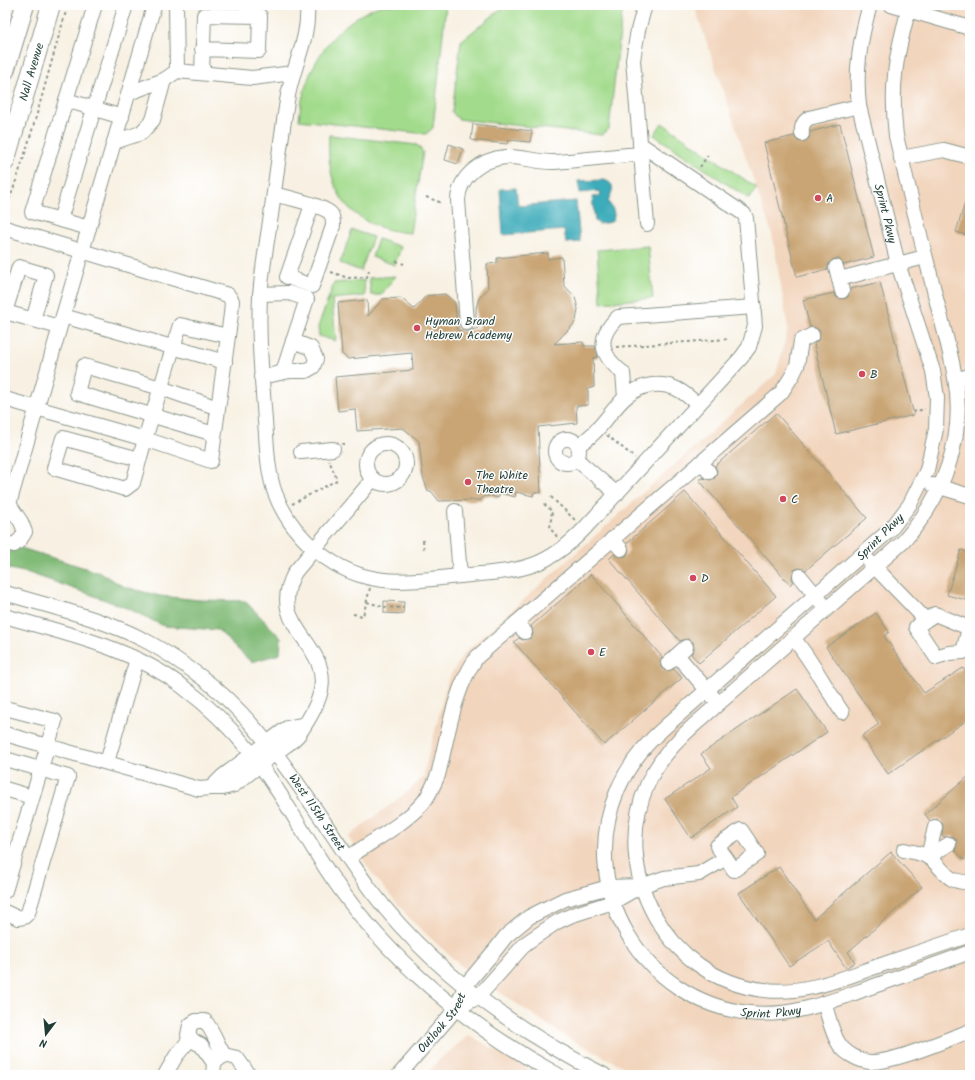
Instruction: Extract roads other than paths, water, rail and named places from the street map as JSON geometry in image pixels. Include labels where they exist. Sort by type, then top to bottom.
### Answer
[{"type":"main road","name":"Nall Avenue","points":[[5,71],[25,5]]},
{"type":"main road","name":"Nall Avenue","points":[[5,162],[51,5]]},
{"type":"street","points":[[89,228],[32,212],[94,5]]},
{"type":"street","points":[[60,220],[126,5]]},
{"type":"street","points":[[5,543],[14,545],[20,540],[25,532],[21,522],[7,507],[10,481],[36,408],[83,252],[154,6],[151,5]]},
{"type":"street","points":[[176,5],[177,71]]},
{"type":"street","points":[[308,5],[307,32],[293,73],[288,99],[260,294],[261,377],[270,468],[275,493],[292,524],[314,549],[347,570],[362,576],[384,580],[460,576],[525,568],[553,557],[570,544],[741,358],[749,347],[754,336],[755,326],[746,218],[744,214],[640,149],[544,162],[506,157],[481,165],[461,183],[458,200],[467,323]]},
{"type":"street","points":[[644,5],[638,30],[634,60],[647,224]]},
{"type":"street","name":"Sprint Pkwy","points":[[870,5],[858,56],[857,84],[859,106],[898,264],[930,361],[936,391],[936,429],[931,459],[923,482],[901,518],[881,540],[653,738],[633,762],[612,805],[607,827],[605,861],[613,902],[625,931],[641,955],[660,974],[694,996],[720,1007],[764,1014],[793,1012],[824,1003],[970,952]]},
{"type":"street","points":[[891,5],[909,8],[970,28]]},
{"type":"street","name":"Sprint Pkwy","points":[[909,8],[896,57],[892,93],[896,136],[956,379],[958,410],[956,436],[950,464],[941,487],[930,508],[914,530],[875,568],[719,704],[671,748],[648,783],[639,811],[635,838],[636,863],[646,901],[660,927],[691,959],[717,976],[747,987],[764,990],[794,990],[823,985],[970,935]]},
{"type":"street","points":[[202,49],[259,50],[260,16],[204,15],[202,49],[202,73]]},
{"type":"street","points":[[129,93],[164,80],[177,71],[252,78],[293,73]]},
{"type":"street","points":[[114,142],[141,133],[153,120],[164,80]]},
{"type":"street","points":[[66,100],[122,117]]},
{"type":"street","points":[[802,134],[804,121],[810,118],[859,106]]},
{"type":"street","points":[[901,158],[944,150],[970,156]]},
{"type":"street","points":[[274,195],[327,210],[334,220],[283,372]]},
{"type":"street","points":[[312,205],[287,277],[312,286]]},
{"type":"street","points":[[5,228],[228,295],[232,301],[211,461],[145,439],[5,399]]},
{"type":"street","points":[[839,279],[925,257]]},
{"type":"street","points":[[260,294],[289,293],[307,299]]},
{"type":"street","points":[[625,397],[623,373],[607,359],[604,348],[606,333],[611,324],[618,317],[754,306]]},
{"type":"street","points":[[33,320],[61,322],[173,347],[225,362]]},
{"type":"street","points":[[139,459],[63,438],[54,468],[125,489],[133,483],[152,414],[180,325],[228,336]]},
{"type":"street","points":[[348,858],[407,817],[422,804],[432,789],[438,775],[461,686],[467,671],[486,648],[520,627],[724,450],[781,393],[797,366],[801,341],[812,335]]},
{"type":"street","points":[[261,377],[283,372],[306,371],[313,367],[315,363],[314,351],[307,346],[293,341]]},
{"type":"street","points":[[214,434],[152,414],[77,393],[84,366],[160,388],[218,408]]},
{"type":"street","points":[[956,379],[970,376]]},
{"type":"street","points":[[578,445],[590,437],[625,397],[639,388],[658,384],[676,387],[698,405]]},
{"type":"street","points":[[566,439],[573,440],[578,445],[579,454],[571,463],[563,463],[557,458],[555,450],[558,443],[566,439]]},
{"type":"street","points":[[301,452],[335,449]]},
{"type":"street","points":[[576,459],[616,494]]},
{"type":"street","points":[[5,734],[199,789],[211,788],[223,776],[256,759],[271,748],[295,739],[318,702],[321,689],[321,677],[313,652],[290,617],[286,594],[289,582],[295,572],[373,479]]},
{"type":"street","points":[[923,482],[970,496]]},
{"type":"street","points":[[455,511],[460,576]]},
{"type":"street","points":[[863,555],[926,620]]},
{"type":"street","points":[[800,576],[828,609]]},
{"type":"street","name":"West 115th Street","points":[[5,593],[114,626],[143,639],[170,654],[202,677],[232,703],[271,748],[348,858],[397,921],[425,950],[478,997],[533,1034],[604,1075]]},
{"type":"street","name":"West 115th Street","points":[[5,616],[100,644],[137,659],[157,669],[204,703],[223,721],[256,759],[331,877],[370,928],[456,1009],[508,1046],[558,1075]]},
{"type":"street","points":[[794,639],[808,656],[816,672],[842,712]]},
{"type":"street","points":[[677,655],[719,704]]},
{"type":"street","points":[[107,762],[137,659]]},
{"type":"street","points":[[5,708],[55,721],[5,891]]},
{"type":"street","points":[[5,759],[68,777],[28,913],[24,917],[18,918],[5,912]]},
{"type":"street","points":[[5,789],[32,797]]},
{"type":"street","points":[[928,857],[937,830]]},
{"type":"street","points":[[928,857],[950,844]]},
{"type":"street","points":[[904,850],[928,857],[948,878],[956,881],[970,882]]},
{"type":"street","points":[[456,1009],[478,997],[526,943],[557,922],[572,915],[613,902],[641,886],[664,878],[699,874],[726,858]]},
{"type":"street","points":[[465,986],[506,936],[529,916],[552,904],[609,887],[641,886]]},
{"type":"street","name":"Outlook Street","points":[[399,1075],[456,1009],[465,986]]},
{"type":"street","points":[[824,1003],[840,1045],[857,1059],[868,1062],[887,1060],[970,1031]]},
{"type":"street","points":[[196,1021],[205,1021],[213,1030],[216,1043],[217,1064],[201,1045],[188,1035],[190,1025],[196,1021]]},
{"type":"street","points":[[165,1075],[176,1056],[191,1038]]},
{"type":"street","points":[[217,1064],[237,1058],[249,1075]]},
{"type":"water","points":[[604,180],[612,186],[612,192],[608,202],[613,209],[614,217],[611,222],[599,224],[595,221],[592,197],[601,196],[600,191],[580,193],[578,181]]},
{"type":"water","points":[[516,188],[518,206],[576,201],[580,242],[566,243],[564,230],[503,235],[500,189]]},
{"type":"place","name":"A","points":[[818,198]]},
{"type":"place","name":"Hyman Brand Hebrew Academy","points":[[417,328]]},
{"type":"place","name":"B","points":[[862,374]]},
{"type":"place","name":"The White Theatre","points":[[468,482]]},
{"type":"place","name":"C","points":[[783,499]]},
{"type":"place","name":"D","points":[[693,578]]},
{"type":"place","name":"E","points":[[591,652]]}]
